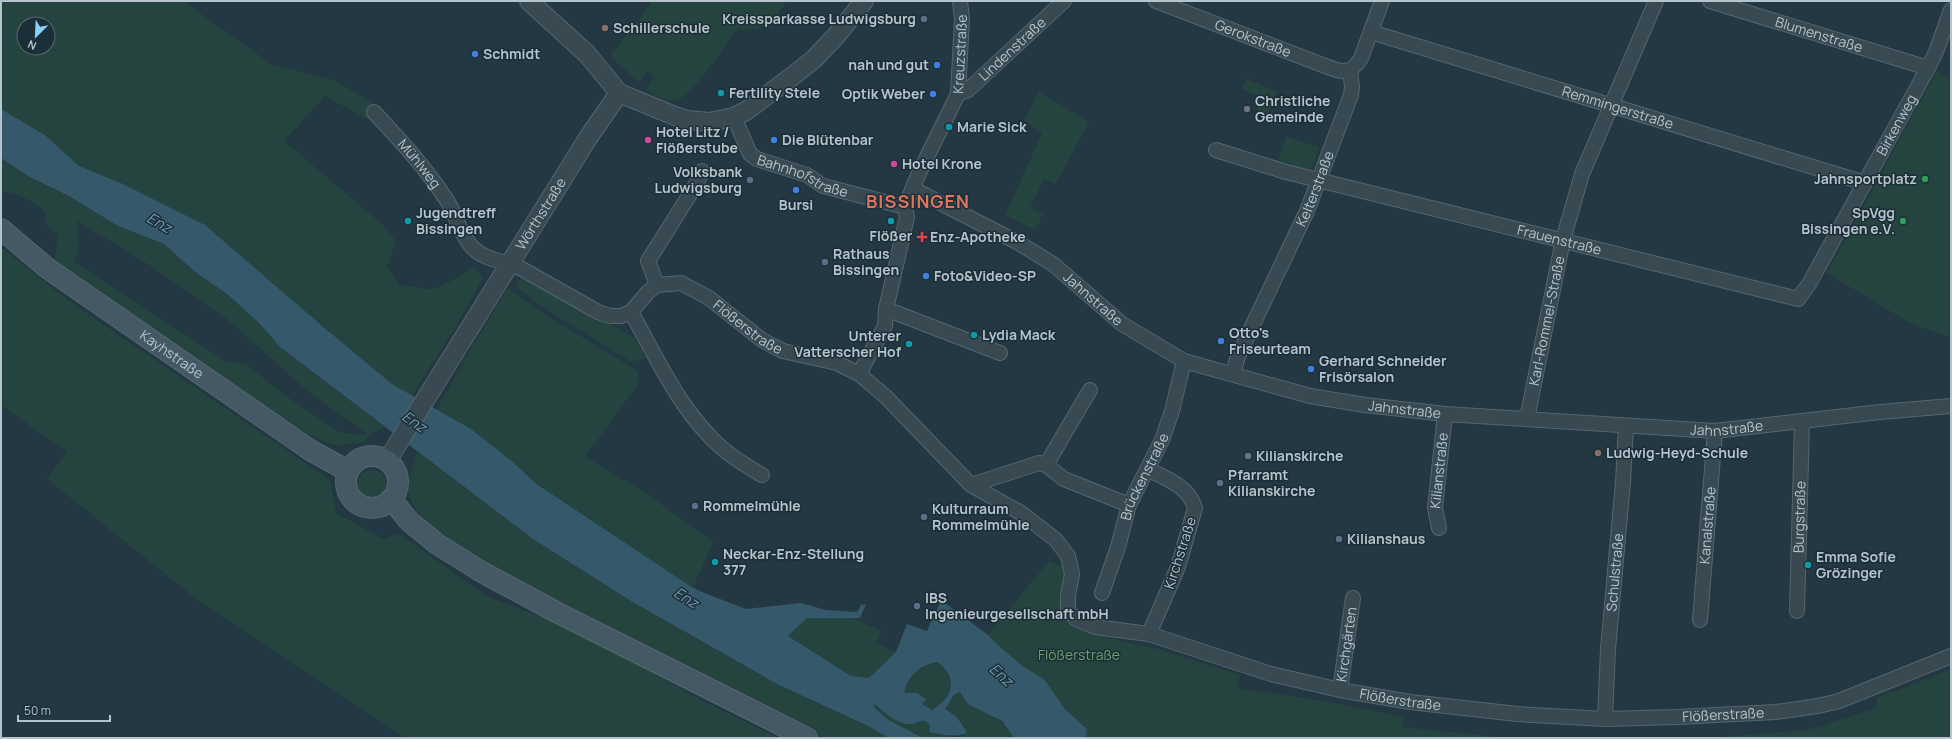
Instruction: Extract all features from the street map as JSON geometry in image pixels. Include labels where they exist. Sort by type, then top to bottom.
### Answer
[{"type":"main road","name":"Kayhstraße","points":[[1,229],[47,268],[310,450],[348,471]]},
{"type":"main road","points":[[365,457],[390,457],[397,475],[398,484],[395,493],[391,499],[381,506],[371,508],[361,506],[353,500],[348,491],[346,481],[348,471],[358,460],[365,457]]},
{"type":"main road","points":[[391,499],[409,521],[437,544],[480,571],[558,613],[807,738]]},
{"type":"street","points":[[529,1],[587,54],[620,93],[665,113],[687,120],[709,122],[734,117],[759,102],[814,59],[864,1]]},
{"type":"street","name":"Kreuzstraße","points":[[859,374],[885,326],[886,309],[907,217],[905,207],[928,152],[958,94],[962,19],[960,1]]},
{"type":"street","name":"Lindenstraße","points":[[958,94],[968,90],[1064,1]]},
{"type":"street","name":"Gerokstraße","points":[[1156,1],[1339,72],[1350,71]]},
{"type":"street","points":[[1350,71],[1357,66],[1362,58],[1382,1]]},
{"type":"street","name":"Karl-Rommel-Straße","points":[[1527,419],[1563,240],[1582,174],[1613,105],[1656,1]]},
{"type":"street","name":"Blumenstraße","points":[[1710,1],[1928,68]]},
{"type":"street","name":"Birkenweg","points":[[1798,299],[1809,284],[1928,68],[1936,52],[1951,10]]},
{"type":"street","name":"Remmingerstraße","points":[[1371,32],[1865,183]]},
{"type":"street","name":"Kelterstraße","points":[[1233,374],[1238,356],[1320,181],[1351,95],[1352,86],[1350,71]]},
{"type":"street","name":"Wörthstraße","points":[[390,457],[588,138],[620,93]]},
{"type":"street","name":"Mühlweg","points":[[374,112],[424,167],[447,201],[460,229],[472,248],[486,258],[510,263]]},
{"type":"street","name":"Bahnhofstraße","points":[[734,117],[750,154],[757,159],[807,175],[823,186],[905,207]]},
{"type":"street","name":"Frauenstraße","points":[[1216,150],[1320,181],[1798,299]]},
{"type":"street","points":[[510,263],[565,291],[598,312],[610,316],[622,316],[631,312],[648,292],[657,285],[648,261],[697,182],[702,171]]},
{"type":"street","name":"Jahnstraße","points":[[913,189],[1017,242],[1052,264],[1122,324],[1184,361],[1310,396],[1365,405],[1445,414],[1715,431],[1880,412],[1951,406]]},
{"type":"street","name":"Flößerstraße","points":[[657,285],[681,284],[694,289],[710,298],[762,340],[773,346],[783,351],[837,363],[859,374],[885,396],[970,485],[1021,513],[1056,540],[1068,556],[1072,574],[1068,596],[1068,610],[1076,619],[1095,627],[1149,634],[1265,673],[1340,690],[1410,702],[1517,714],[1605,719],[1776,712],[1818,706],[1839,701],[1951,656]]},
{"type":"street","points":[[886,309],[1000,353]]},
{"type":"street","points":[[631,312],[658,365],[698,424],[724,450],[762,475]]},
{"type":"street","name":"Brückenstraße","points":[[1102,593],[1118,547],[1129,505],[1162,440],[1172,411],[1184,361]]},
{"type":"street","points":[[1046,465],[1090,390]]},
{"type":"street","name":"Kilianstraße","points":[[1439,528],[1435,508],[1445,414]]},
{"type":"street","name":"Burgstraße","points":[[1797,611],[1802,422]]},
{"type":"street","name":"Schulstraße","points":[[1605,719],[1608,649],[1623,482],[1626,426]]},
{"type":"street","name":"Kanalstraße","points":[[1700,620],[1715,431]]},
{"type":"street","points":[[970,485],[1039,463],[1046,465],[1064,479],[1129,505]]},
{"type":"street","name":"Kirchstraße","points":[[1148,469],[1182,488],[1192,499],[1195,508],[1178,567],[1149,634]]},
{"type":"street","name":"Kirchgärten","points":[[1340,690],[1353,598]]},
{"type":"green space","points":[[1,1],[186,1],[186,3],[271,64],[333,80],[373,103],[420,149],[432,171],[426,176],[370,121],[325,96],[284,141],[381,223],[396,241],[387,266],[400,285],[427,289],[438,288],[475,267],[483,278],[453,331],[412,395],[392,384],[356,355],[205,225],[123,184],[79,166],[45,135],[1,109]]},
{"type":"green space","points":[[653,1],[787,1],[778,13],[765,25],[756,29],[735,32],[729,38],[720,54],[691,90],[685,96],[673,101],[656,96],[646,89],[654,77],[647,72],[639,83],[610,56]]},
{"type":"green space","name":"Jahnsportplatz","points":[[1937,71],[1951,79],[1951,338],[1908,322],[1827,273]]},
{"type":"green space","points":[[1247,79],[1278,92],[1267,115],[1256,110],[1261,98],[1242,89]]},
{"type":"green space","points":[[1039,92],[1089,122],[1056,184],[1044,179],[1030,208],[1043,214],[1035,230],[1005,215],[1042,133],[1024,120]]},
{"type":"green space","points":[[1286,136],[1319,148],[1311,172],[1278,160]]},
{"type":"green space","points":[[1,158],[28,176],[69,196],[118,226],[164,244],[195,272],[227,294],[260,324],[280,347],[385,427],[369,436],[364,442],[337,446],[308,434],[254,400],[54,263],[58,235],[45,224],[46,213],[25,198],[1,192]],"holes":[[[77,221],[151,266],[232,323],[306,390],[368,435],[341,433],[283,394],[245,363],[227,362],[74,262],[79,250]]]},
{"type":"green space","points":[[1,247],[65,298],[330,480],[336,513],[383,539],[398,533],[486,596],[539,616],[623,656],[701,700],[779,738],[405,738],[200,602],[47,479],[67,452],[1,405]]},
{"type":"green space","points":[[528,277],[636,339],[645,358],[632,362],[547,310],[516,287],[517,281]]},
{"type":"green space","points":[[508,288],[546,315],[638,371],[637,386],[585,457],[643,491],[713,542],[693,588],[535,483],[488,443],[437,409],[476,340]]},
{"type":"green space","points":[[417,451],[533,539],[631,601],[777,684],[866,725],[889,738],[823,738],[533,592],[443,537],[423,519],[413,505],[407,488]]},
{"type":"green space","points":[[372,470],[382,474],[386,484],[382,494],[372,498],[362,494],[358,484],[362,474]]},
{"type":"green space","points":[[1049,561],[1068,569],[1072,612],[1066,623],[1103,637],[1158,649],[1240,675],[1237,689],[1300,697],[1404,717],[1403,727],[1509,738],[1086,738],[1087,729],[1065,709],[1044,679],[1024,667],[988,635]]},
{"type":"green space","points":[[850,617],[882,631],[876,643],[896,652],[869,678],[851,676],[788,636],[807,618]]},
{"type":"green space","points":[[937,662],[948,674],[950,687],[944,700],[932,710],[904,693],[915,672],[925,666]]},
{"type":"green space","points":[[1951,669],[1951,738],[1705,738],[1807,730],[1876,708],[1877,698]]},
{"type":"green space","points":[[960,692],[998,720],[1005,726],[1014,738],[923,738],[887,719],[873,706],[875,703],[891,717],[906,724],[926,721],[930,726],[929,732],[955,737],[964,735],[956,716],[945,709],[954,695]]},
{"type":"water","name":"Enz","points":[[1,109],[45,135],[79,166],[123,184],[205,225],[392,384],[471,429],[513,462],[535,483],[693,588],[746,609],[801,603],[826,610],[857,612],[861,605],[866,604],[860,618],[807,618],[788,636],[851,676],[869,678],[896,652],[907,624],[927,631],[941,600],[988,635],[1024,667],[1044,679],[1065,709],[1087,729],[1086,738],[1014,738],[1002,721],[968,704],[960,692],[954,695],[945,709],[956,716],[967,732],[954,736],[929,732],[930,726],[926,721],[906,724],[891,717],[875,704],[873,706],[887,719],[923,738],[889,738],[866,725],[777,684],[631,601],[533,539],[280,347],[260,324],[227,294],[195,272],[164,244],[118,226],[69,196],[28,176],[1,158]],"holes":[[[937,662],[944,668],[951,681],[951,687],[945,700],[932,710],[922,704],[926,699],[917,693],[904,693],[915,672],[925,666]]]},
{"type":"place","name":"Kreissparkasse Ludwigsburg","points":[[924,19]]},
{"type":"place","name":"Schillerschule","points":[[605,28]]},
{"type":"place","name":"Schmidt","points":[[475,54]]},
{"type":"place","name":"nah und gut","points":[[937,65]]},
{"type":"place","name":"Fertility Stele","points":[[721,93]]},
{"type":"place","name":"Optik Weber","points":[[933,94]]},
{"type":"place","name":"Christliche Gemeinde","points":[[1247,109]]},
{"type":"place","name":"Marie Sick","points":[[949,127]]},
{"type":"place","name":"Hotel Litz / Flößerstube","points":[[648,140]]},
{"type":"place","name":"Die Blütenbar","points":[[774,140]]},
{"type":"place","name":"Hotel Krone","points":[[894,164]]},
{"type":"place","name":"Jahnsportplatz","points":[[1925,179]]},
{"type":"place","name":"Volksbank Ludwigsburg","points":[[750,180]]},
{"type":"place","name":"Bursi","points":[[796,190]]},
{"type":"place","name":"Jugendtreff Bissingen","points":[[408,221]]},
{"type":"place","name":"Flößer","points":[[891,221]]},
{"type":"place","name":"SpVgg Bissingen e.V.","points":[[1903,221]]},
{"type":"place","name":"Enz-Apotheke","points":[[922,237]]},
{"type":"place","name":"Rathaus Bissingen","points":[[825,262]]},
{"type":"place","name":"Foto&Video-SP","points":[[926,276]]},
{"type":"place","name":"Lydia Mack","points":[[974,335]]},
{"type":"place","name":"Otto's Friseurteam","points":[[1221,341]]},
{"type":"place","name":"Unterer Vatterscher Hof","points":[[909,344]]},
{"type":"place","name":"Gerhard Schneider Frisörsalon","points":[[1311,369]]},
{"type":"place","name":"Ludwig-Heyd-Schule","points":[[1598,453]]},
{"type":"place","name":"Kilianskirche","points":[[1248,456]]},
{"type":"place","name":"Pfarramt Kilianskirche","points":[[1220,483]]},
{"type":"place","name":"Rommelmühle","points":[[695,506]]},
{"type":"place","name":"Kulturraum Rommelmühle","points":[[924,517]]},
{"type":"place","name":"Kilianshaus","points":[[1339,539]]},
{"type":"place","name":"Neckar-Enz-Stellung 377","points":[[715,562]]},
{"type":"place","name":"Emma Sofie Grözinger","points":[[1808,565]]},
{"type":"place","name":"IBS Ingenieurgesellschaft mbH","points":[[917,606]]},
{"type":"district","name":"BISSINGEN","points":[[918,202]]}]
